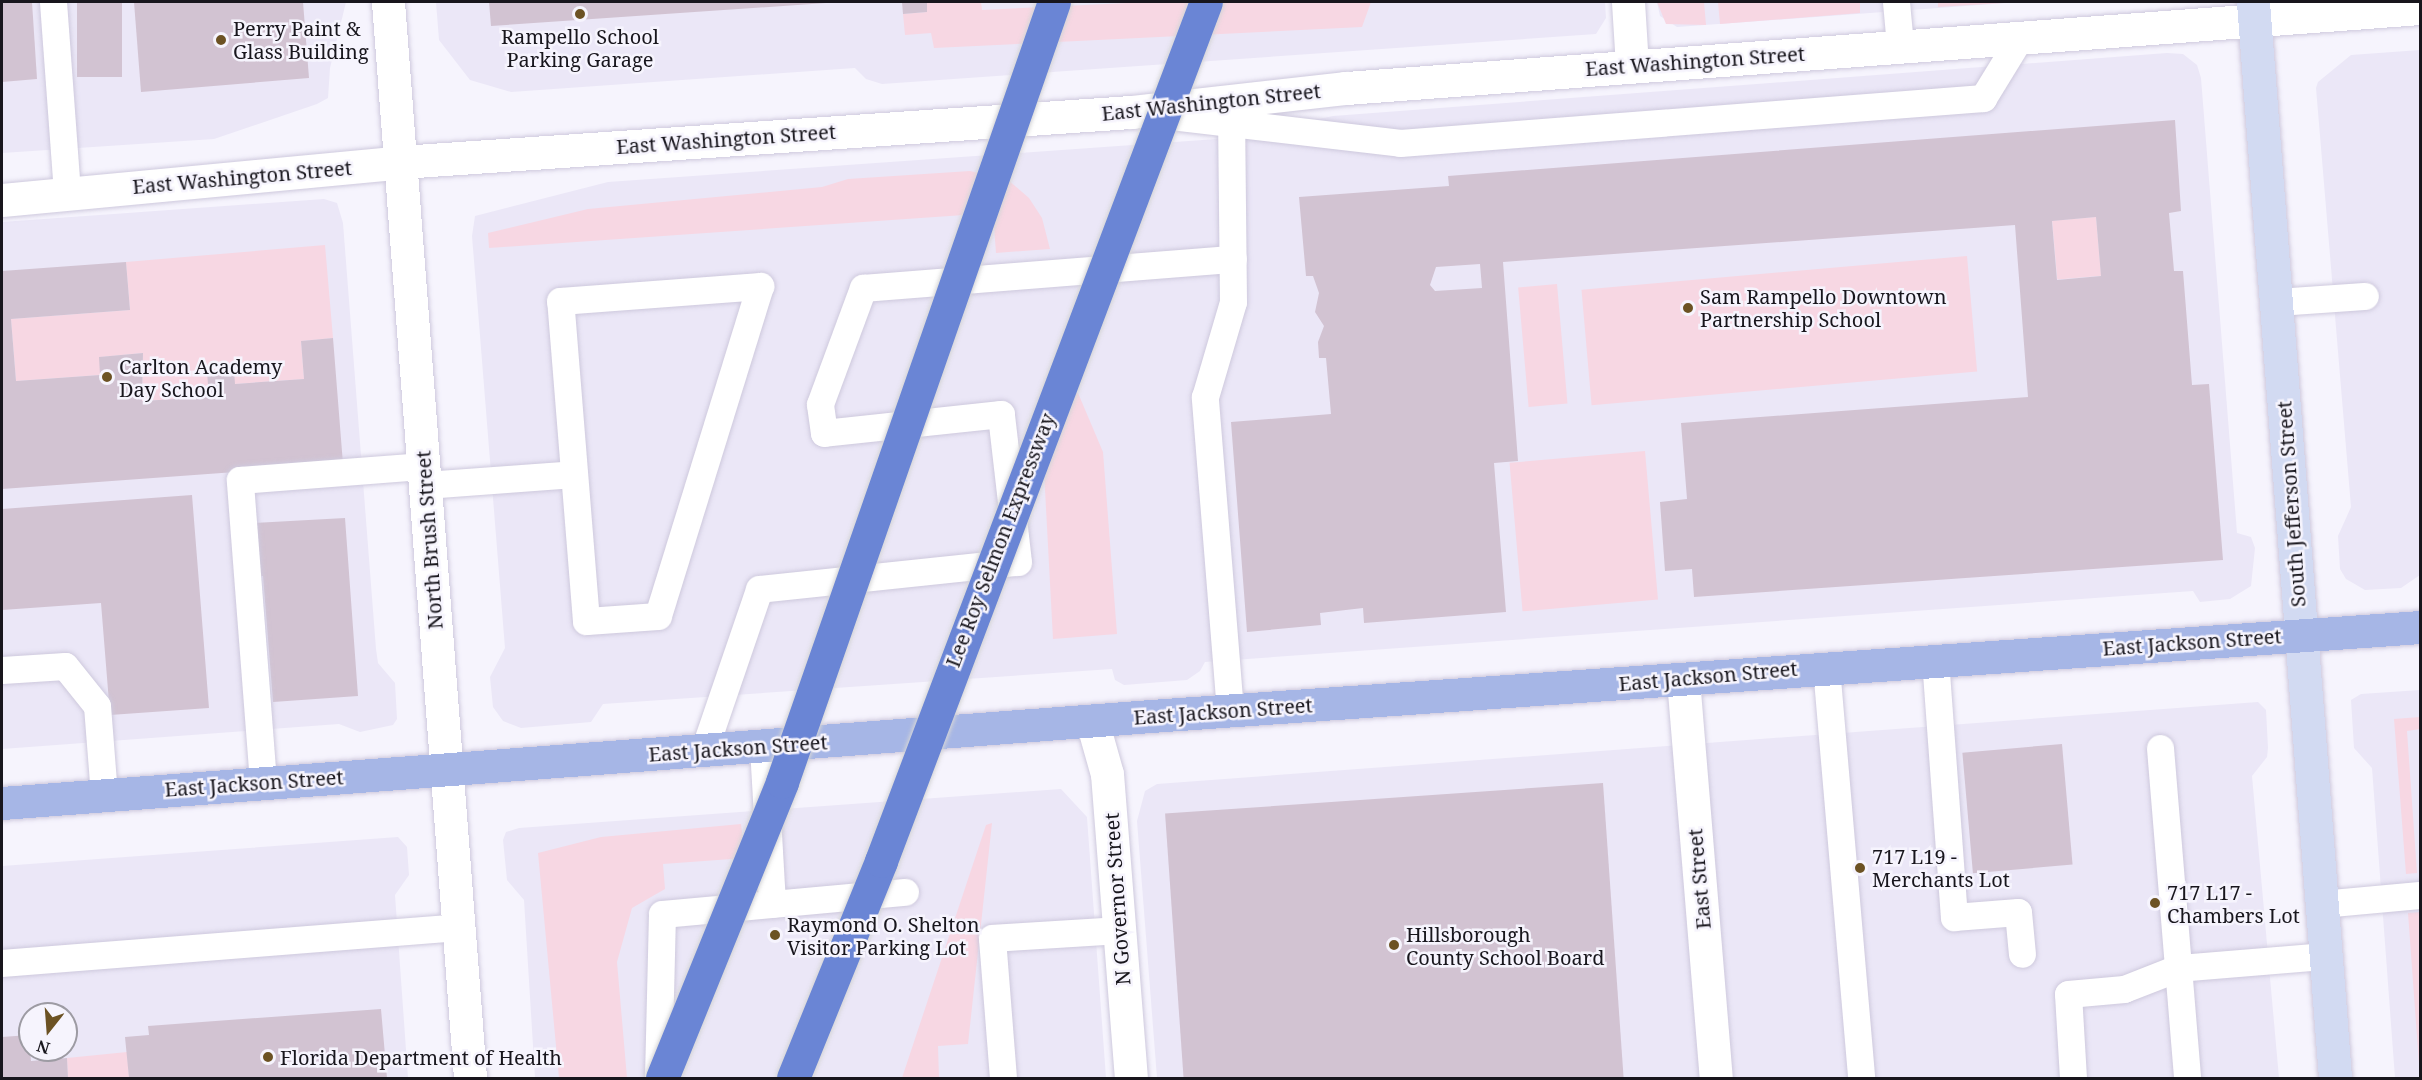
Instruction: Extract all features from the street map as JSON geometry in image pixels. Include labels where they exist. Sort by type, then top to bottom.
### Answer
[{"type":"highway","points":[[660,1078],[782,782],[1054,2]]},
{"type":"highway","name":"Lee Roy Selmon Expressway","points":[[793,1078],[881,861],[1206,2]]},
{"type":"main road","name":"South Jefferson Street","points":[[2254,10],[2335,1078]]},
{"type":"main road","name":"East Jackson Street","points":[[10,800],[447,772],[704,750],[1826,667],[2421,627]]},
{"type":"street","name":"North Brush Street","points":[[388,2],[470,1078]]},
{"type":"street","points":[[1628,2],[1632,66]]},
{"type":"street","name":"East Washington Street","points":[[2,200],[401,162],[1131,112],[1231,111],[1632,66],[2021,36],[2254,10],[2404,6]]},
{"type":"street","name":"East Street","points":[[1683,679],[1716,1078]]},
{"type":"street","name":"N Governor Street","points":[[1092,721],[1107,774],[1131,1078]]},
{"type":"lane","points":[[53,2],[68,194]]},
{"type":"lane","points":[[1896,2],[1900,45]]},
{"type":"lane","points":[[1230,711],[1205,398],[1233,302],[1231,111],[1400,143],[1983,98],[2021,36]]},
{"type":"lane","points":[[704,750],[759,589],[1018,562],[1001,414],[824,433],[820,404],[863,288],[1233,259]]},
{"type":"lane","points":[[760,286],[658,616],[586,621],[574,474],[560,302],[760,286]]},
{"type":"lane","points":[[2276,302],[2364,296]]},
{"type":"lane","points":[[263,782],[240,480],[574,474]]},
{"type":"lane","points":[[1935,659],[1954,917],[2018,912],[2022,954]]},
{"type":"lane","points":[[2,670],[65,666],[97,706],[104,794]]},
{"type":"lane","points":[[1826,667],[1861,1078]]},
{"type":"lane","points":[[763,747],[772,903]]},
{"type":"lane","points":[[2160,748],[2187,1078]]},
{"type":"lane","points":[[660,1078],[662,914],[905,892]]},
{"type":"lane","points":[[2321,904],[2421,895]]},
{"type":"lane","points":[[2,963],[458,927]]},
{"type":"lane","points":[[1003,1078],[992,938],[1119,930]]},
{"type":"lane","points":[[2073,1078],[2068,994],[2124,989],[2178,968],[2325,956]]},
{"type":"shaded area","points":[[2,2],[346,2],[330,68],[328,98],[317,104],[214,139],[2,153]]},
{"type":"shaded area","points":[[436,2],[1605,2],[1606,18],[1596,34],[882,84],[866,79],[855,68],[511,92],[470,80],[439,40]]},
{"type":"shaded area","points":[[927,2],[981,2],[982,10],[1148,2],[1371,2],[1362,27],[934,48],[931,33],[905,35],[903,14],[927,12]]},
{"type":"shaded area","points":[[1657,2],[2020,2],[1677,27],[1660,16]]},
{"type":"shaded area","points":[[1657,2],[1704,2],[1706,25],[1666,24]]},
{"type":"shaded area","points":[[1718,2],[1860,2],[1860,13],[1720,24]]},
{"type":"shaded area","points":[[1938,2],[2020,2],[1938,7]]},
{"type":"shaded area","points":[[2420,50],[2420,575],[2401,588],[2365,590],[2346,579],[2340,569],[2338,536],[2351,507],[2316,88],[2318,82],[2351,55]]},
{"type":"shaded area","name":"Sam Rampello Downtown Partnership School","points":[[2167,53],[2183,54],[2197,65],[2201,78],[2237,533],[2251,537],[2255,548],[2251,586],[2230,599],[2200,602],[2193,591],[1205,662],[1200,671],[1187,680],[1124,685],[1115,680],[1112,669],[603,704],[591,722],[521,728],[503,721],[493,707],[490,677],[505,648],[472,236],[475,216],[608,182],[1231,138],[1333,116]]},
{"type":"shaded area","points":[[970,171],[1008,180],[1029,198],[1042,218],[1050,249],[996,253],[993,213],[489,248],[488,233],[588,209],[822,187],[848,179]]},
{"type":"shaded area","points":[[324,199],[337,203],[343,223],[376,649],[378,663],[395,683],[397,719],[393,725],[360,732],[339,724],[2,749],[2,222]]},
{"type":"shaded area","points":[[2096,217],[2101,276],[2057,280],[2052,221]]},
{"type":"shaded area","points":[[325,245],[333,338],[301,341],[304,379],[235,384],[209,397],[142,401],[143,353],[100,357],[100,375],[16,381],[11,319],[130,310],[126,262]]},
{"type":"shaded area","points":[[1967,256],[1977,372],[1592,405],[1581,290]]},
{"type":"shaded area","points":[[1557,284],[1567,404],[1529,407],[1518,287]]},
{"type":"shaded area","points":[[1078,393],[1103,452],[1117,634],[1053,639],[1040,396]]},
{"type":"shaded area","points":[[1645,451],[1658,599],[1523,611],[1510,463]]},
{"type":"shaded area","points":[[2420,690],[2420,1078],[2395,1078],[2372,768],[2354,748],[2351,700],[2361,694]]},
{"type":"shaded area","points":[[2258,702],[2266,710],[2268,748],[2267,757],[2252,776],[2279,1078],[1157,1078],[1137,821],[1145,791],[1157,784]]},
{"type":"shaded area","points":[[2420,717],[2420,729],[2407,731],[2417,873],[2406,874],[2394,719]]},
{"type":"shaded area","points":[[1061,789],[1087,817],[1106,1078],[535,1078],[524,900],[507,880],[503,840],[506,832],[519,828]]},
{"type":"shaded area","points":[[992,823],[968,1044],[938,1046],[939,1078],[902,1078],[986,825]]},
{"type":"shaded area","points":[[741,824],[745,858],[663,864],[665,889],[632,908],[617,962],[627,1078],[559,1078],[538,853],[601,837]]},
{"type":"shaded area","points":[[398,837],[407,847],[409,875],[395,895],[408,1078],[2,1078],[2,866]]},
{"type":"shaded area","points":[[2420,912],[2419,935],[2420,1078],[2408,913]]},
{"type":"shaded area","points":[[127,1052],[129,1078],[68,1078],[67,1062],[78,1062],[78,1057]]},
{"type":"building","points":[[2,2],[32,2],[37,79],[2,82]]},
{"type":"building","points":[[77,2],[122,2],[122,77],[77,77]]},
{"type":"building","name":"Perry Paint & Glass Building","points":[[134,2],[303,2],[309,78],[141,92]]},
{"type":"building","name":"Rampello School Parking Garage","points":[[489,2],[825,2],[826,3],[491,26]]},
{"type":"building","points":[[902,2],[927,2],[927,12],[903,14]]},
{"type":"building","points":[[2175,120],[2181,211],[2169,213],[2174,271],[2183,271],[2192,385],[2209,384],[2223,560],[1694,597],[1692,569],[1665,571],[1660,502],[1687,499],[1681,423],[2028,397],[2015,225],[1503,262],[1518,461],[1494,463],[1506,612],[1364,623],[1363,608],[1320,613],[1321,625],[1247,632],[1231,422],[1331,414],[1326,358],[1319,358],[1318,342],[1324,326],[1315,312],[1319,293],[1313,276],[1306,276],[1299,197],[1449,186],[1448,176]],"holes":[[[2096,217],[2101,276],[2057,280],[2052,221]],[[1480,264],[1482,288],[1435,291],[1430,285],[1436,267]]]},
{"type":"building","name":"Carlton Academy Day School","points":[[126,262],[130,310],[11,319],[16,381],[100,375],[99,357],[143,353],[142,401],[209,397],[207,372],[234,370],[235,384],[304,379],[301,341],[333,338],[343,464],[2,489],[2,271]]},
{"type":"building","points":[[192,495],[209,708],[110,715],[101,603],[2,610],[2,509]]},
{"type":"building","points":[[345,518],[358,696],[273,702],[263,576],[258,576],[254,523]]},
{"type":"building","points":[[2062,744],[2073,865],[1973,873],[1962,753]]},
{"type":"building","name":"Hillsborough County School Board","points":[[1603,783],[1624,1078],[1184,1078],[1165,814]]},
{"type":"building","name":"Florida Department of Health","points":[[381,1009],[387,1078],[129,1078],[125,1037],[149,1035],[148,1026]]},
{"type":"building","points":[[18,1036],[18,1062],[67,1062],[68,1078],[2,1078],[2,1037]]},
{"type":"place","name":"Rampello School Parking Garage","points":[[580,14]]},
{"type":"place","name":"Perry Paint & Glass Building","points":[[221,40]]},
{"type":"place","name":"Sam Rampello Downtown Partnership School","points":[[1688,308]]},
{"type":"place","name":"Carlton Academy Day School","points":[[107,377]]},
{"type":"place","name":"717 L19 - Merchants Lot","points":[[1860,868]]},
{"type":"place","name":"717 L17 - Chambers Lot","points":[[2155,903]]},
{"type":"place","name":"Raymond O. Shelton Visitor Parking Lot","points":[[775,935]]},
{"type":"place","name":"Hillsborough County School Board","points":[[1394,945]]},
{"type":"place","name":"Florida Department of Health","points":[[268,1057]]}]
